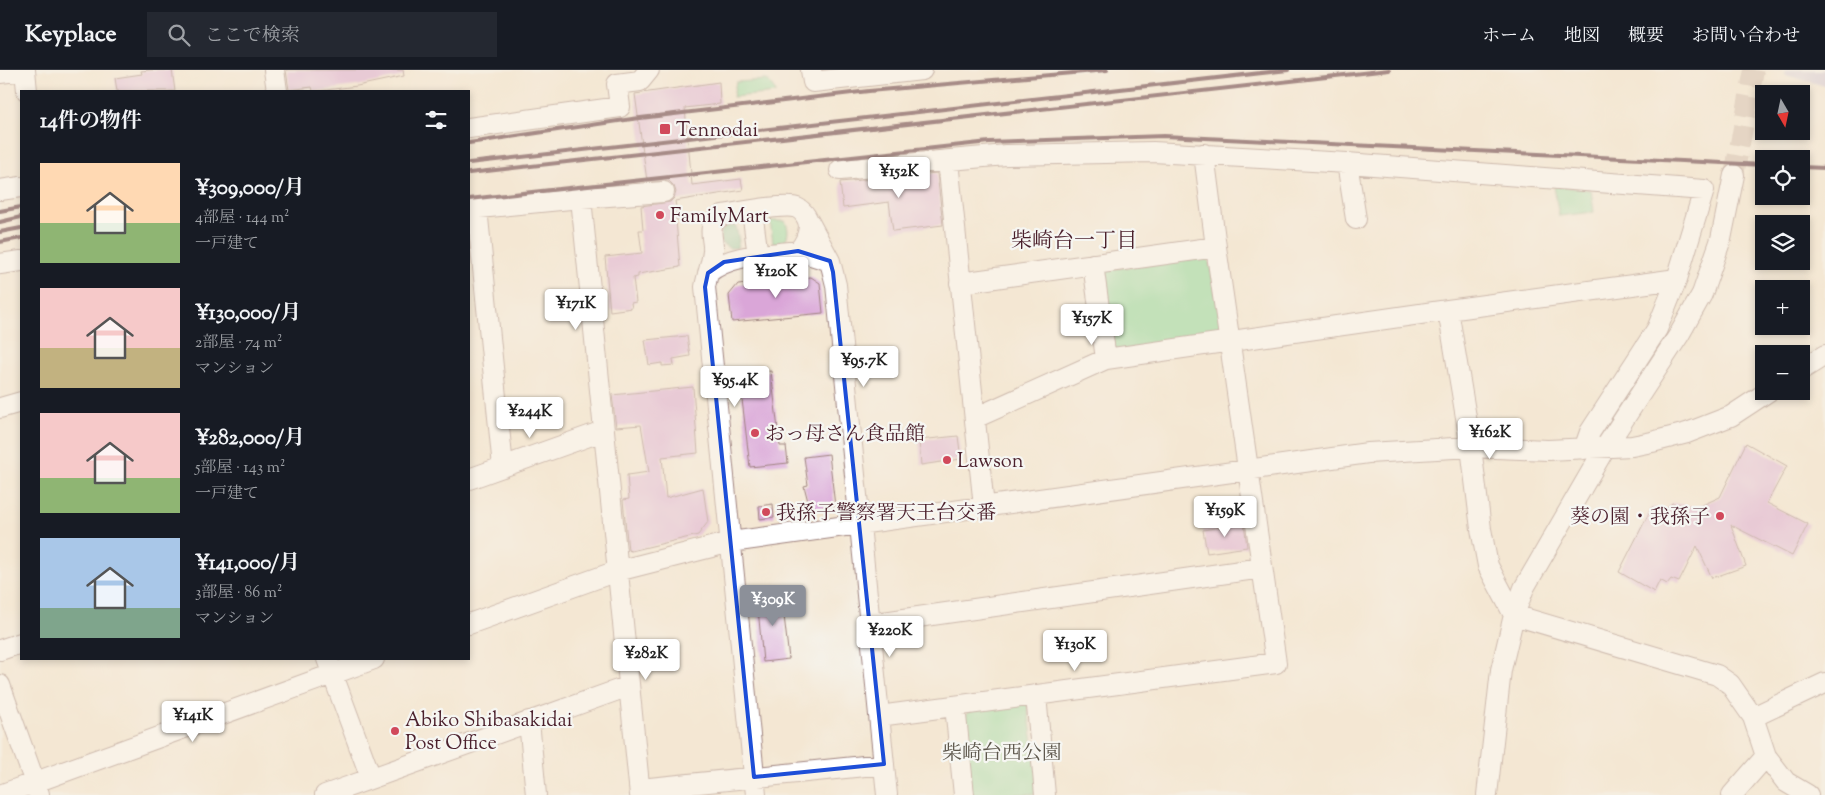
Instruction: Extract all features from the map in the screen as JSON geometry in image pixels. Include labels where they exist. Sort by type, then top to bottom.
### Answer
[{"type":"street","points":[[0,73],[25,70],[27,90]]},
{"type":"street","points":[[274,70],[277,90]]},
{"type":"street","points":[[470,128],[620,108],[618,84],[640,81],[649,70]]},
{"type":"street","points":[[811,70],[813,82],[922,70]]},
{"type":"street","points":[[840,170],[1006,155],[1143,152],[1347,163],[1704,190],[1677,279],[1657,329],[1590,432],[1584,449]]},
{"type":"street","points":[[879,716],[1276,663],[1204,154]]},
{"type":"street","points":[[948,161],[984,507]]},
{"type":"street","points":[[1347,163],[1356,219]]},
{"type":"street","points":[[1487,795],[1501,670],[1514,615],[1524,588],[1606,448],[1679,335],[1702,294],[1721,239],[1734,175]]},
{"type":"street","points":[[0,190],[20,187]]},
{"type":"street","points":[[503,467],[473,208],[664,192]]},
{"type":"street","points":[[581,198],[640,792],[755,786],[884,764]]},
{"type":"street","points":[[755,786],[705,287],[713,251],[712,226],[717,218],[723,215],[786,207],[796,208],[803,213],[809,222],[830,261],[836,285],[887,795]]},
{"type":"street","points":[[752,211],[758,256]]},
{"type":"street","points":[[798,251],[807,239],[809,222]]},
{"type":"street","points":[[960,283],[1216,247]]},
{"type":"street","points":[[713,251],[718,256],[733,260]]},
{"type":"street","points":[[708,272],[716,266],[733,260],[798,251],[830,261]]},
{"type":"street","points":[[0,264],[20,261]]},
{"type":"street","points":[[1093,264],[1106,359]]},
{"type":"street","points":[[975,418],[1106,359],[1677,279]]},
{"type":"street","points":[[1448,310],[1471,447],[1488,566],[1514,615],[1717,675],[1730,684],[1753,717],[1766,756],[1786,782],[1808,795]]},
{"type":"street","points":[[1810,364],[1825,355]]},
{"type":"street","points":[[470,624],[617,571],[731,542],[1368,453],[1471,447],[1548,450],[1584,449],[1652,442],[1731,416],[1755,400]]},
{"type":"street","points":[[0,408],[20,402]]},
{"type":"street","points":[[470,480],[603,431]]},
{"type":"street","points":[[869,624],[1262,568]]},
{"type":"street","points":[[0,650],[20,643]]},
{"type":"street","points":[[0,795],[37,789],[330,666],[368,660]]},
{"type":"street","points":[[330,666],[371,778]]},
{"type":"street","points":[[1753,717],[1825,683]]},
{"type":"street","points":[[0,685],[37,789]]},
{"type":"street","points":[[325,795],[629,686]]},
{"type":"street","points":[[1036,695],[1045,795]]},
{"type":"street","points":[[955,706],[964,795]]},
{"type":"street","points":[[529,721],[536,795]]},
{"type":"street","points":[[1732,795],[1766,756]]},
{"type":"highlighted area","points":[[798,251],[830,261],[833,272],[884,764],[754,777],[705,287],[708,273],[724,262]]},
{"type":"shaded area","points":[[1785,70],[1825,70],[1825,86],[1785,75]]},
{"type":"green space","points":[[767,80],[777,93],[733,97],[736,82]]},
{"type":"green space","points":[[1554,186],[1591,190],[1594,212],[1559,216]]},
{"type":"green space","points":[[770,221],[785,221],[788,232],[784,243],[773,243]]},
{"type":"green space","points":[[726,226],[736,226],[739,241],[737,248],[729,248],[721,243],[720,233]]},
{"type":"green space","points":[[1208,257],[1223,331],[1218,337],[1116,351],[1111,348],[1101,275],[1106,270]]},
{"type":"green space","name":"柴崎台西公園","points":[[1027,703],[1040,787],[1035,794],[971,795],[964,717],[970,710]]},
{"type":"building","points":[[172,70],[175,90],[117,90],[115,78],[142,74],[141,71]]},
{"type":"building","points":[[286,70],[403,70],[404,76],[357,86],[326,90],[313,90],[312,87],[289,90]]},
{"type":"building","points":[[719,82],[720,104],[685,108],[692,185],[741,179],[743,190],[675,201],[678,220],[676,220],[680,267],[638,274],[638,277],[633,278],[636,302],[631,303],[632,308],[610,311],[605,257],[642,253],[639,230],[643,230],[641,206],[670,202],[676,192],[674,186],[669,181],[647,181],[635,94]]},
{"type":"building","points":[[937,173],[943,225],[893,231],[889,202],[843,208],[840,182]]},
{"type":"building","points":[[811,277],[820,283],[823,313],[732,322],[729,295],[738,284]]},
{"type":"building","points":[[687,336],[690,356],[673,359],[674,365],[662,366],[662,363],[649,365],[645,340]]},
{"type":"building","points":[[771,371],[780,446],[786,446],[788,463],[750,467],[739,374]]},
{"type":"building","points":[[693,387],[698,453],[662,457],[666,498],[703,488],[708,522],[698,535],[631,551],[628,550],[623,500],[629,499],[627,475],[649,472],[641,425],[616,427],[612,395]]},
{"type":"building","points":[[958,436],[961,459],[921,465],[919,440]]},
{"type":"building","name":"葵の園・我孫子","points":[[1746,443],[1787,466],[1767,503],[1808,524],[1792,556],[1731,525],[1746,566],[1712,578],[1697,546],[1679,582],[1671,579],[1667,584],[1660,580],[1654,592],[1619,572],[1652,507],[1665,510],[1672,503],[1698,507],[1720,497]]},
{"type":"building","points":[[829,454],[835,506],[810,509],[804,486],[808,485],[804,457]]},
{"type":"building","points":[[773,504],[774,517],[760,519],[759,506]]},
{"type":"building","points":[[1244,523],[1247,547],[1207,553],[1203,530]]},
{"type":"building","points":[[789,594],[791,606],[783,607],[789,659],[763,662],[757,598]]},
{"type":"tunnel","points":[[1734,175],[1754,70]]},
{"type":"railway","points":[[470,143],[632,119],[869,91],[1107,70]]},
{"type":"railway","points":[[470,163],[1288,70]]},
{"type":"railway","points":[[470,173],[1389,70]]},
{"type":"railway","points":[[470,199],[989,142],[1164,136],[1755,165]]},
{"type":"railway","points":[[1810,167],[1825,168]]},
{"type":"railway","points":[[0,211],[20,207]]},
{"type":"railway","points":[[0,222],[20,217]]},
{"type":"railway","points":[[0,232],[20,228]]},
{"type":"railway","points":[[0,242],[20,238]]},
{"type":"place","name":"Tennodai","points":[[665,129]]},
{"type":"place","name":"FamilyMart","points":[[660,215]]},
{"type":"place","name":"おっ母さん食品館","points":[[755,433]]},
{"type":"place","name":"Lawson","points":[[947,460]]},
{"type":"place","name":"我孫子警察署天王台交番","points":[[766,512]]},
{"type":"place","name":"葵の園・我孫子","points":[[1720,516]]},
{"type":"place","name":"Abiko Shibasakidai Post Office","points":[[395,731]]},
{"type":"district","name":"柴崎台一丁目","points":[[1074,240]]}]
